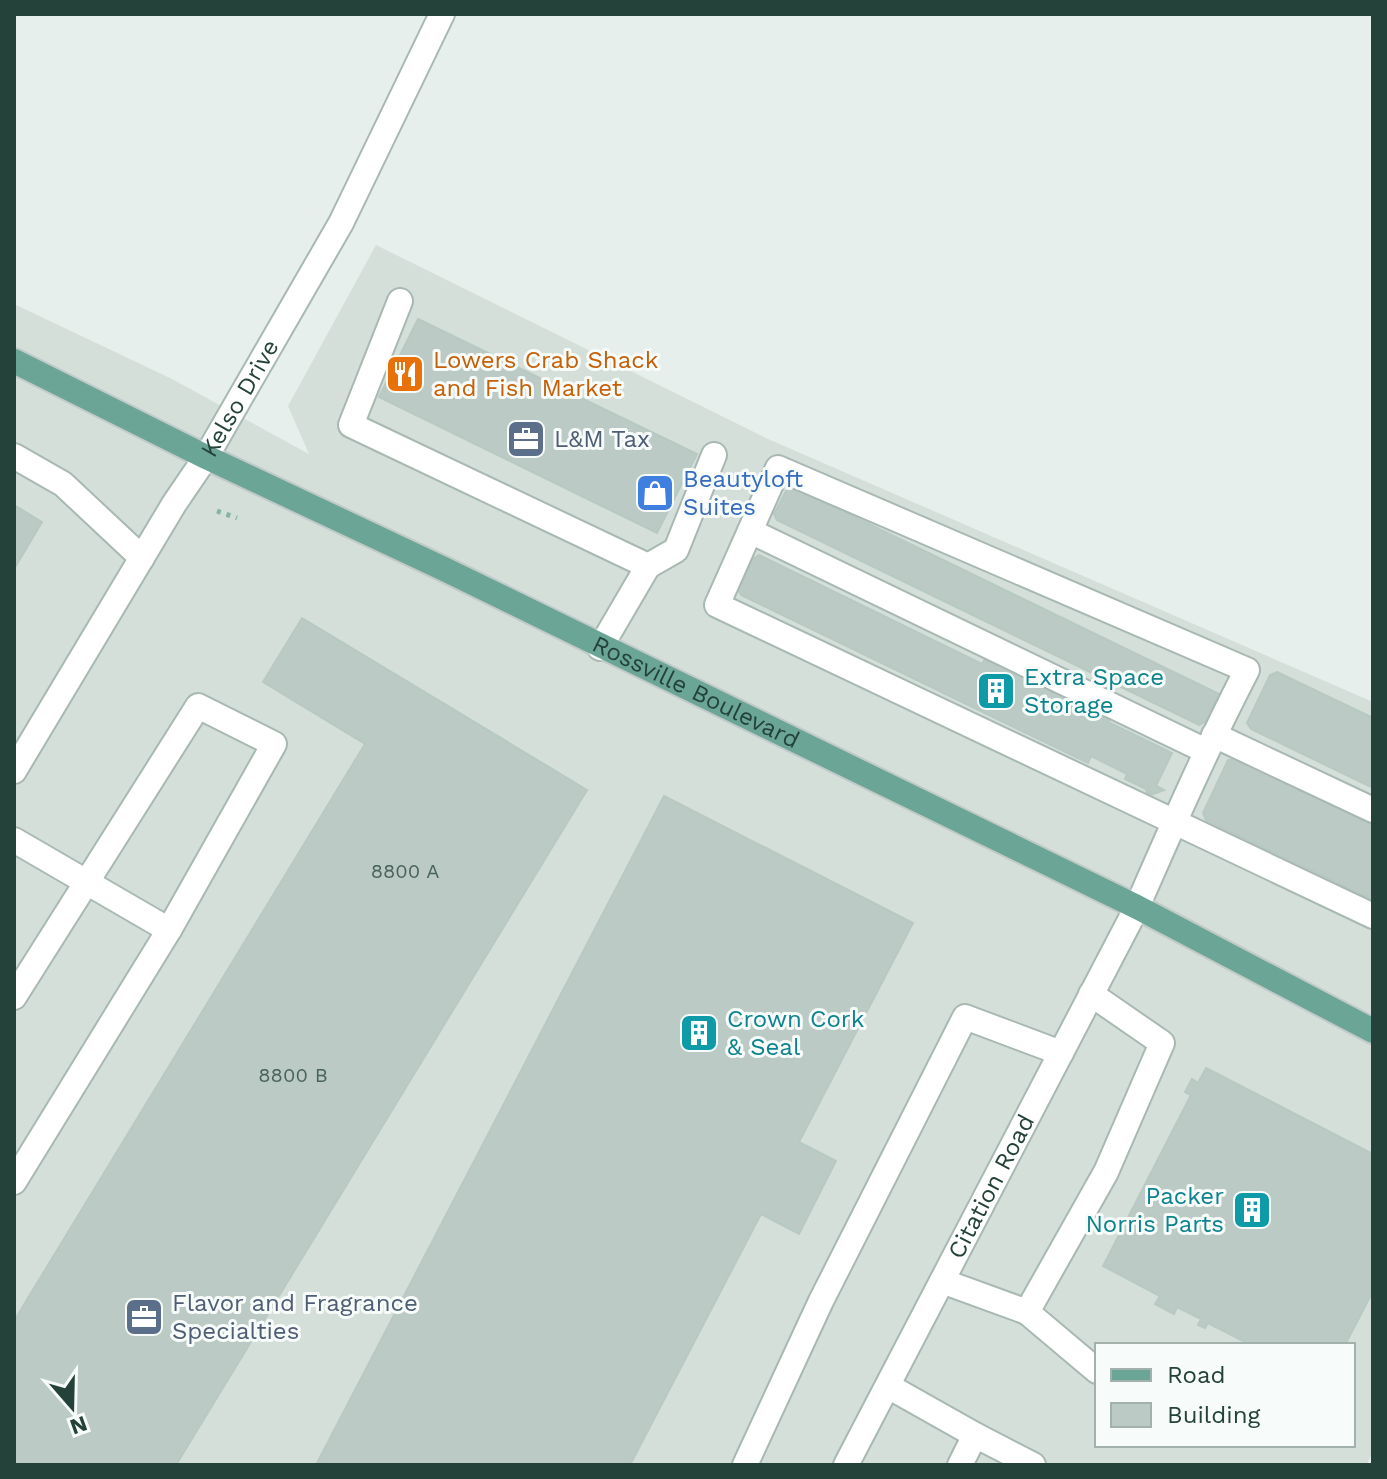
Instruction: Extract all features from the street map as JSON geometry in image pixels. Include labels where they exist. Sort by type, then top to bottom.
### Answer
[{"type":"main road","name":"Rossville Boulevard","points":[[14,361],[1137,907],[1373,1031]]},
{"type":"street","name":"Kelso Drive","points":[[14,771],[206,457],[341,223],[442,14]]},
{"type":"street","points":[[400,301],[351,425],[648,566]]},
{"type":"street","points":[[600,648],[648,566],[676,550],[714,455]]},
{"type":"street","points":[[14,456],[63,484],[142,558]]},
{"type":"street","name":"Citation Road","points":[[750,531],[778,468],[1247,670],[1210,743],[1137,907],[846,1465]]},
{"type":"street","points":[[1373,810],[1210,743],[750,531],[717,605],[1373,916]]},
{"type":"street","points":[[14,997],[198,706],[274,744],[169,930],[14,1182]]},
{"type":"street","points":[[14,840],[169,930]]},
{"type":"street","points":[[1027,1312],[1106,1172],[1162,1043],[1091,994]]},
{"type":"street","points":[[745,1465],[821,1301],[965,1017],[1061,1053]]},
{"type":"street","points":[[942,1281],[1027,1312],[1095,1369]]},
{"type":"street","points":[[888,1386],[1033,1465]]},
{"type":"street","points":[[960,1465],[975,1435]]},
{"type":"path","points":[[217,511],[237,518]]},
{"type":"shaded area","points":[[376,245],[768,439],[1373,702],[1373,1453],[1366,1465],[14,1465],[14,304],[172,379],[309,454],[288,406]]},
{"type":"building","points":[[418,319],[697,454],[657,533],[379,397]]},
{"type":"building","name":"Extra Space Storage","points":[[793,487],[1219,694],[1205,722],[1199,725],[777,520],[774,514],[787,489]]},
{"type":"building","points":[[14,505],[42,522],[14,569]]},
{"type":"building","name":"Extra Space Storage","points":[[759,555],[982,664],[986,657],[1110,718],[1108,722],[1172,753],[1156,786],[1164,790],[1148,796],[1146,789],[1125,779],[1127,774],[1091,756],[1088,763],[741,595],[738,589],[753,559]]},
{"type":"building","points":[[302,618],[587,790],[176,1465],[14,1465],[14,1321],[365,744],[263,682]]},
{"type":"building","points":[[1277,672],[1373,718],[1373,788],[1251,729],[1247,723],[1270,675]]},
{"type":"building","points":[[1236,758],[1373,823],[1373,900],[1206,820],[1203,813],[1228,760]]},
{"type":"building","name":"Crown Cork & Seal","points":[[664,796],[913,923],[799,1142],[836,1161],[799,1234],[761,1214],[630,1465],[316,1465]]},
{"type":"building","name":"Packer Norris Parts","points":[[1206,1068],[1373,1154],[1373,1291],[1346,1343],[1247,1343],[1208,1323],[1205,1328],[1198,1325],[1201,1319],[1177,1307],[1174,1314],[1155,1304],[1160,1296],[1103,1266],[1191,1095],[1185,1092],[1192,1079],[1198,1083]]},
{"type":"place","name":"Lowers Crab Shack and Fish Market","points":[[405,374]]},
{"type":"place","name":"L&M Tax","points":[[526,439]]},
{"type":"place","name":"Beautyloft Suites","points":[[655,493]]},
{"type":"place","name":"Extra Space Storage","points":[[996,691]]},
{"type":"place","name":"Crown Cork & Seal","points":[[699,1033]]},
{"type":"place","name":"Packer Norris Parts","points":[[1252,1210]]},
{"type":"place","name":"Flavor and Fragrance Specialties","points":[[144,1317]]}]
